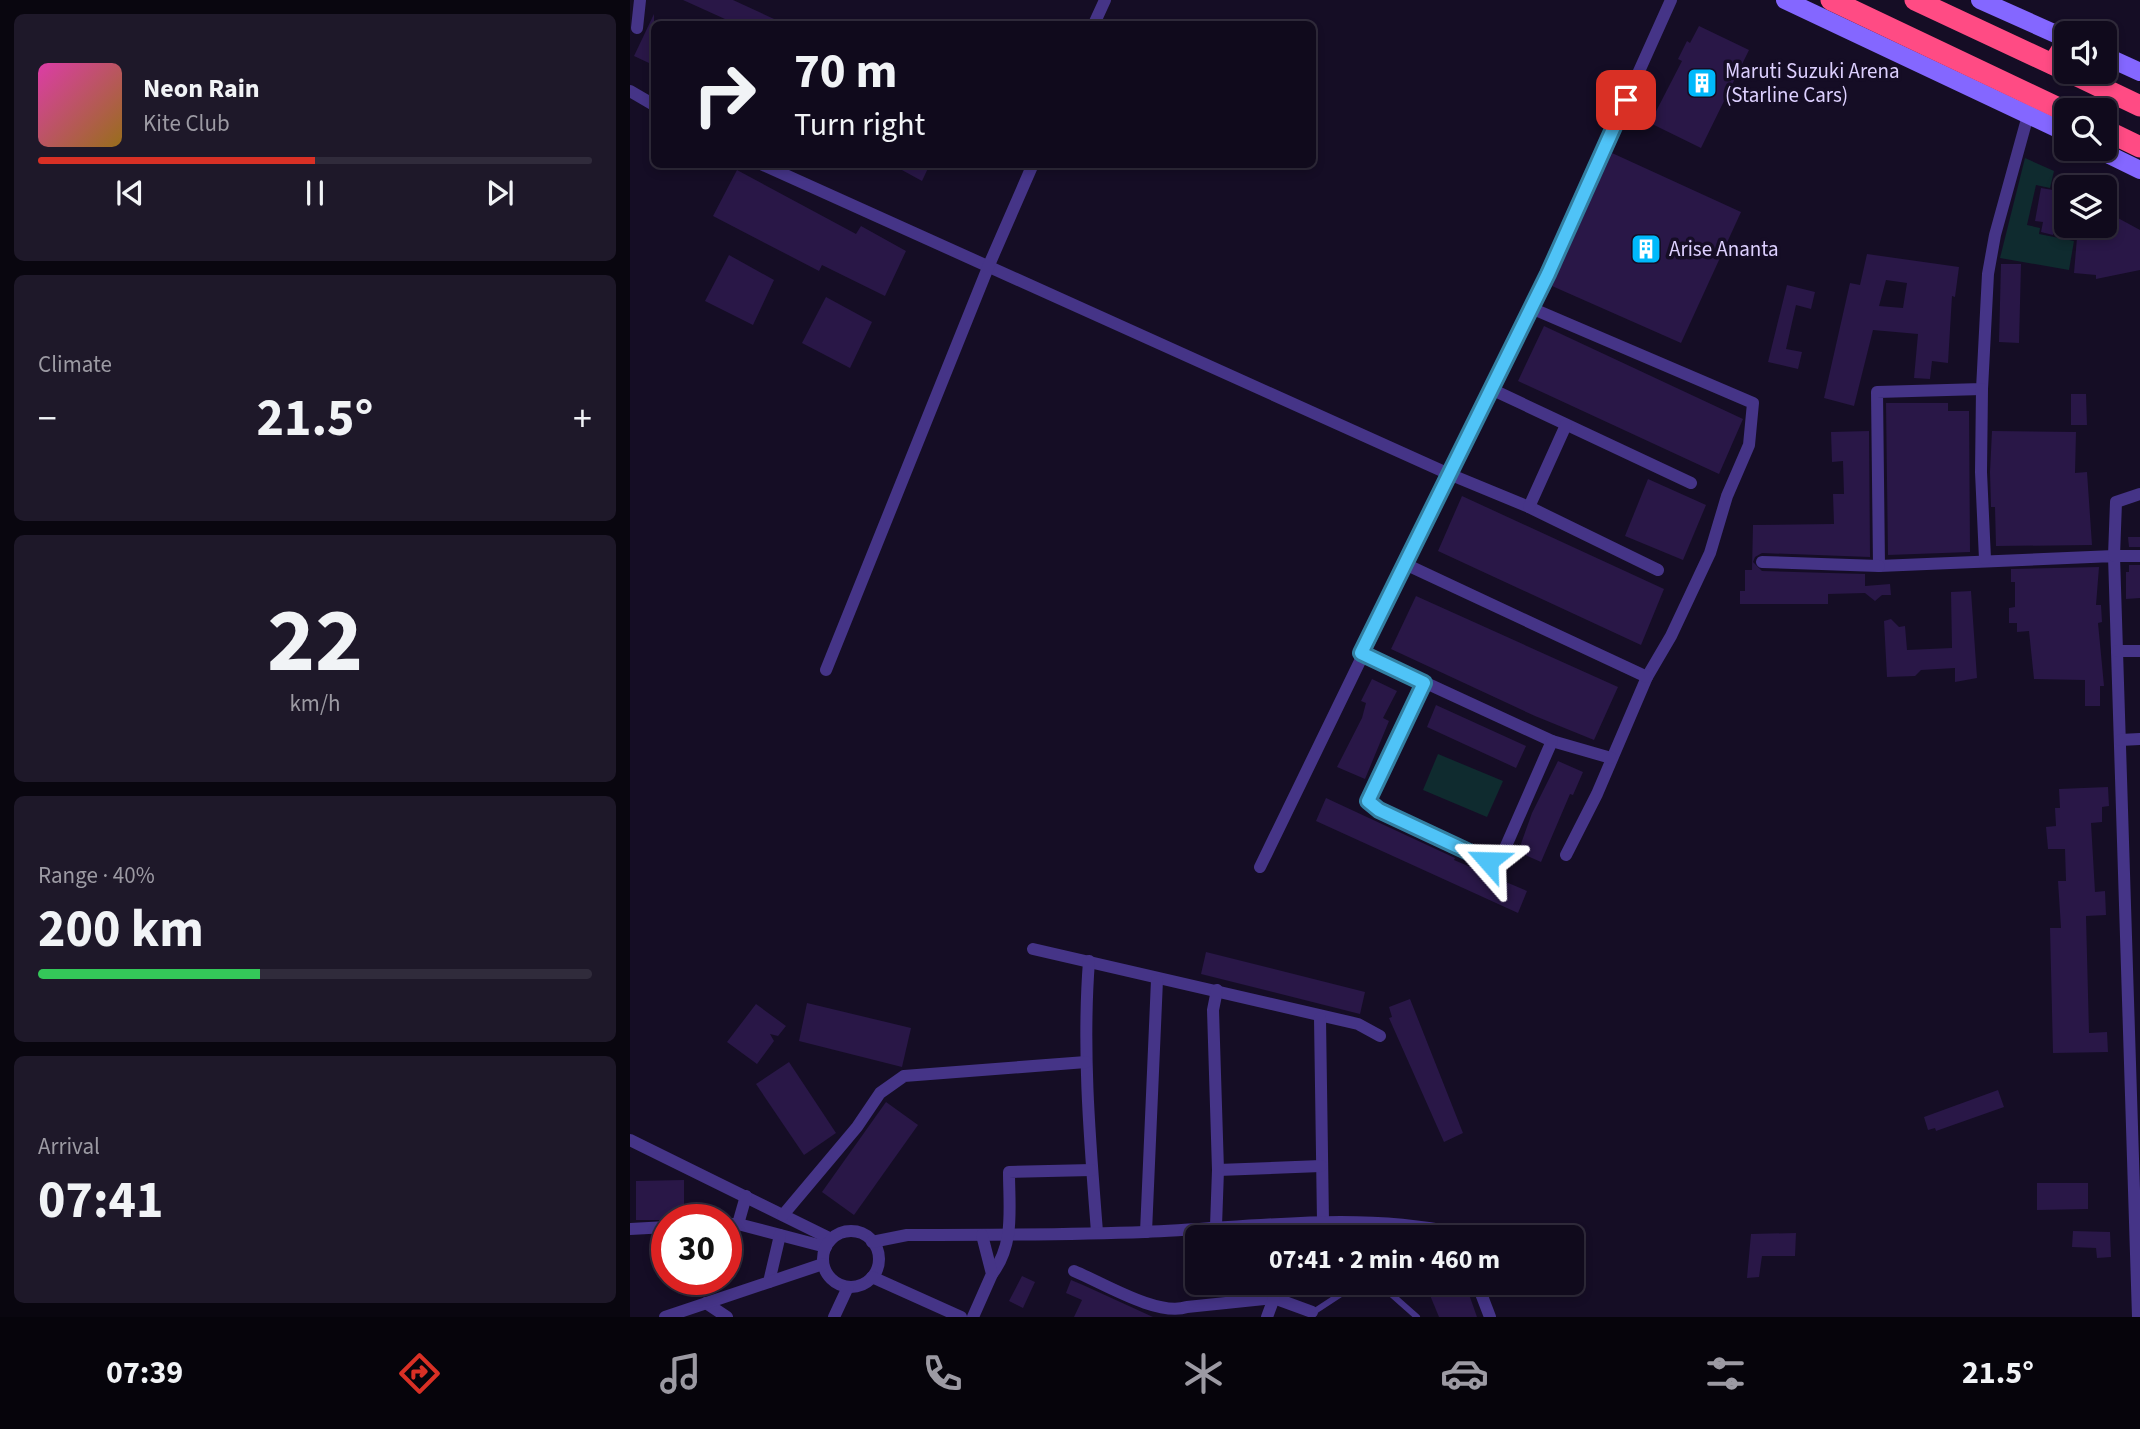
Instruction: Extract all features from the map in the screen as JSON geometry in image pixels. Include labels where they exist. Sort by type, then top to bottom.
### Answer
[{"type":"highway","points":[[1832,0],[2031,106],[2054,110]]},
{"type":"highway","points":[[1915,0],[2054,65]]},
{"type":"highway","points":[[2094,84],[2140,106]]},
{"type":"highway","points":[[2117,136],[2140,147]]},
{"type":"street","points":[[637,28],[640,0]]},
{"type":"street","points":[[1095,21],[1105,0]]},
{"type":"street","points":[[1260,867],[1361,653],[1531,307],[1671,0]]},
{"type":"street","points":[[1785,0],[2031,106],[2054,124]]},
{"type":"street","points":[[1980,0],[2054,34]]},
{"type":"street","points":[[2117,61],[2140,72]]},
{"type":"street","points":[[630,91],[651,103]]},
{"type":"street","points":[[1985,559],[1981,472],[1988,274],[2031,106]]},
{"type":"street","points":[[2117,159],[2140,170]]},
{"type":"street","points":[[770,168],[1449,474],[1529,507],[1658,570]]},
{"type":"street","points":[[826,670],[1030,168]]},
{"type":"street","points":[[1531,307],[1648,360],[1753,403],[1749,445],[1727,496],[1710,553],[1671,636],[1647,677],[1566,855]]},
{"type":"street","points":[[1491,389],[1691,483]]},
{"type":"street","points":[[1879,566],[1877,392],[1983,389]]},
{"type":"street","points":[[1529,507],[1566,425]]},
{"type":"street","points":[[2138,1317],[2135,1053],[2126,924],[2114,556],[2116,502],[2140,494]]},
{"type":"street","points":[[1762,562],[1879,566],[1985,559],[2140,556]]},
{"type":"street","points":[[1405,564],[1647,677]]},
{"type":"street","points":[[2117,651],[2140,651]]},
{"type":"street","points":[[1361,653],[1552,741],[1611,758]]},
{"type":"street","points":[[1424,683],[1368,801],[1379,810],[1488,861],[1499,862],[1552,741]]},
{"type":"street","points":[[2120,740],[2140,739]]},
{"type":"street","points":[[2126,924],[2140,923]]},
{"type":"street","points":[[1033,949],[1148,973],[1157,980],[1217,990],[1320,1018],[1359,1024],[1380,1036]]},
{"type":"street","points":[[1089,961],[1085,1008],[1086,1062],[1097,1232]]},
{"type":"street","points":[[1146,1231],[1157,980]]},
{"type":"street","points":[[1216,1225],[1218,1170],[1213,1010],[1217,990]]},
{"type":"street","points":[[1320,1018],[1323,1222]]},
{"type":"street","points":[[783,1215],[857,1127],[880,1093],[904,1076],[1086,1062]]},
{"type":"street","points":[[630,1140],[783,1215],[828,1243]]},
{"type":"street","points":[[1218,1170],[1321,1166]]},
{"type":"street","points":[[974,1317],[992,1274],[1001,1261],[1009,1235],[1009,1172],[1092,1170]]},
{"type":"street","points":[[742,1204],[746,1196]]},
{"type":"street","points":[[1243,1225],[1323,1222],[1423,1225]]},
{"type":"street","points":[[742,1226],[828,1243]]},
{"type":"street","points":[[630,1228],[651,1227]]},
{"type":"street","points":[[872,1242],[906,1235],[1009,1235],[1185,1228]]},
{"type":"street","points":[[857,1232],[872,1242],[878,1259],[873,1277],[857,1286],[848,1287],[832,1280],[823,1265],[828,1243],[839,1234],[857,1232]]},
{"type":"street","points":[[769,1282],[780,1235]]},
{"type":"street","points":[[982,1235],[992,1274]]},
{"type":"street","points":[[665,1317],[823,1265]]},
{"type":"street","points":[[1074,1272],[1133,1300],[1178,1315],[1187,1307],[1274,1298],[1312,1315]]},
{"type":"street","points":[[873,1277],[961,1317]]},
{"type":"street","points":[[834,1317],[848,1287]]},
{"type":"street","points":[[1482,1295],[1490,1317]]},
{"type":"street","points":[[706,1303],[721,1316],[726,1297]]},
{"type":"street","points":[[1267,1317],[1274,1298]]},
{"type":"lane","points":[[1312,1315],[1341,1294],[1391,1294],[1417,1317]]},
{"type":"green space","points":[[2025,158],[2054,171],[2050,188],[2036,185],[2027,225],[2040,228],[2039,234],[2074,241],[2069,270],[2000,258]]},
{"type":"green space","points":[[1438,754],[1503,781],[1487,817],[1423,790]]},
{"type":"building","points":[[683,0],[733,0],[778,21],[729,21]]},
{"type":"building","points":[[654,14],[654,21],[651,21],[649,63],[634,56]]},
{"type":"building","name":"Maruti Suzuki Arena (Starline Cars)","points":[[1699,26],[1749,50],[1701,148],[1650,123],[1682,61],[1678,59],[1687,41],[1690,43]]},
{"type":"building","name":"Arise Ananta","points":[[1612,153],[1741,212],[1681,343],[1552,286]]},
{"type":"building","points":[[898,168],[928,168],[922,181]]},
{"type":"building","points":[[737,170],[856,234],[861,226],[906,251],[885,296],[822,265],[819,271],[713,216]]},
{"type":"building","points":[[2041,188],[2054,190],[2053,235],[2041,232],[2043,222],[2035,221]]},
{"type":"building","points":[[2117,218],[2140,230],[2140,270],[2096,279],[2096,275],[2074,273],[2077,238],[2117,238]]},
{"type":"building","points":[[1867,254],[1959,267],[1955,297],[1952,296],[1948,363],[1932,361],[1930,379],[1914,378],[1918,334],[1873,330],[1854,406],[1824,398],[1850,283],[1860,285]],"holes":[[[1886,280],[1907,283],[1903,308],[1879,306]]]},
{"type":"building","points":[[729,255],[774,280],[753,325],[705,301]]},
{"type":"building","points":[[2001,264],[2021,264],[2019,343],[1999,342]]},
{"type":"building","points":[[1787,285],[1815,292],[1811,309],[1796,305],[1786,349],[1802,352],[1798,369],[1768,362]]},
{"type":"building","points":[[826,297],[872,322],[850,368],[802,343]]},
{"type":"building","points":[[1544,326],[1743,419],[1719,474],[1518,381]]},
{"type":"building","points":[[2071,394],[2086,394],[2087,425],[2071,425]]},
{"type":"building","points":[[1886,403],[1948,403],[1948,411],[1969,411],[1970,552],[1888,555]]},
{"type":"building","points":[[1869,431],[1870,557],[1762,553],[1755,557],[1753,562],[1762,571],[1865,574],[1865,586],[1890,584],[1891,595],[1882,595],[1875,601],[1865,593],[1828,594],[1828,604],[1740,604],[1740,591],[1745,591],[1745,570],[1752,570],[1753,525],[1834,524],[1833,494],[1844,494],[1843,461],[1832,462],[1831,432]]},
{"type":"building","points":[[1992,431],[2076,432],[2075,473],[2087,472],[2092,545],[1996,546],[1995,507],[1991,507]]},
{"type":"building","points":[[1648,479],[1706,505],[1683,560],[1625,536]]},
{"type":"building","points":[[1462,496],[1664,589],[1641,645],[1438,551]]},
{"type":"building","points":[[2128,537],[2140,537],[2140,547],[2129,547]]},
{"type":"building","points":[[2129,565],[2140,565],[2140,598],[2126,599],[2126,572],[2129,572]]},
{"type":"building","points":[[2099,567],[2096,605],[2101,605],[2102,622],[2098,623],[2104,686],[2100,686],[2100,706],[2085,706],[2085,680],[2034,679],[2029,631],[2017,632],[2017,623],[2009,623],[2009,608],[2015,607],[2015,582],[2011,582],[2011,569]]},
{"type":"building","points":[[1971,591],[1977,678],[1955,682],[1955,668],[1921,670],[1915,676],[1887,677],[1884,621],[1891,619],[1899,627],[1905,626],[1907,650],[1952,648],[1951,592]]},
{"type":"building","points":[[1416,596],[1618,687],[1594,740],[1535,716],[1391,649]]},
{"type":"building","points":[[1372,679],[1397,691],[1383,718],[1389,721],[1365,779],[1337,767],[1362,718],[1366,703],[1361,701]]},
{"type":"building","points":[[1436,705],[1526,746],[1516,768],[1427,727]]},
{"type":"building","points":[[1558,761],[1583,772],[1573,795],[1570,794],[1541,862],[1518,852],[1532,813]]},
{"type":"building","points":[[2108,787],[2109,806],[2102,807],[2102,822],[2091,823],[2095,892],[2105,891],[2106,915],[2086,916],[2089,1033],[2107,1032],[2108,1052],[2053,1053],[2050,928],[2061,928],[2058,881],[2066,881],[2065,849],[2048,849],[2046,827],[2056,826],[2055,808],[2060,808],[2059,789]]},
{"type":"building","points":[[1326,798],[1455,858],[1454,860],[1527,891],[1518,913],[1316,821]]},
{"type":"building","points":[[1206,952],[1365,992],[1360,1014],[1201,974]]},
{"type":"building","points":[[1410,999],[1463,1133],[1444,1142],[1389,1018],[1392,1017],[1389,1007]]},
{"type":"building","points":[[807,1003],[911,1028],[902,1067],[799,1041]]},
{"type":"building","points":[[756,1004],[786,1026],[778,1036],[770,1034],[774,1041],[757,1064],[727,1042]]},
{"type":"building","points":[[789,1062],[836,1133],[804,1155],[756,1084]]},
{"type":"building","points":[[1998,1090],[2004,1107],[1936,1131],[1935,1128],[1928,1130],[1924,1117]]},
{"type":"building","points":[[886,1102],[918,1125],[854,1215],[822,1192]]},
{"type":"building","points":[[684,1180],[684,1204],[651,1204],[651,1220],[636,1220],[636,1181]]},
{"type":"building","points":[[2037,1183],[2088,1183],[2088,1209],[2037,1210]]},
{"type":"building","points":[[2073,1231],[2110,1232],[2111,1257],[2097,1258],[2096,1248],[2072,1247]]},
{"type":"building","points":[[1796,1233],[1795,1256],[1762,1256],[1759,1277],[1747,1278],[1751,1234]]},
{"type":"building","points":[[1022,1276],[1035,1282],[1023,1308],[1009,1301]]},
{"type":"building","points":[[1071,1280],[1153,1317],[1074,1317],[1082,1300],[1066,1293]]},
{"type":"building","points":[[1430,1295],[1469,1295],[1477,1317],[1439,1317]]},
{"type":"place","name":"Maruti Suzuki Arena (Starline Cars)","points":[[1702,83]]},
{"type":"place","name":"Arise Ananta","points":[[1646,249]]},
{"type":"route","points":[[1488,861],[1379,810],[1368,801],[1424,683],[1361,653],[1548,274],[1626,100]]}]
